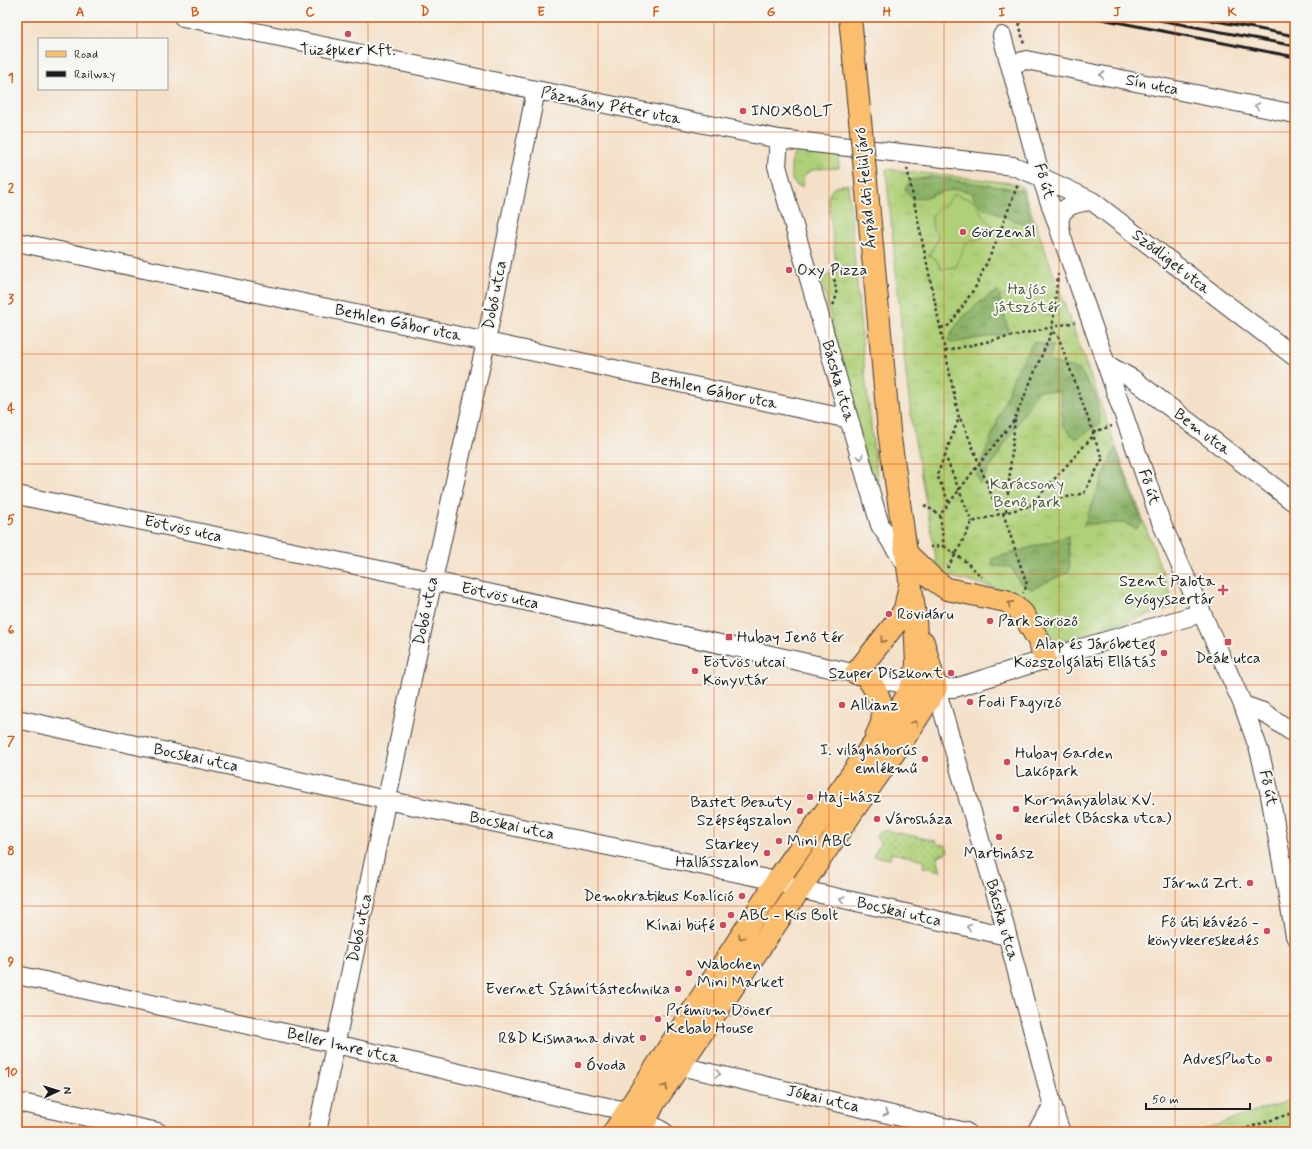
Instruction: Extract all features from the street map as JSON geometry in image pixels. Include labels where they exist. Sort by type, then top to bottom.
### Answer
[{"type":"main road","name":"Árpád úti felüljáró","points":[[850,17],[889,431],[908,567]]},
{"type":"main road","points":[[638,1121],[778,881],[871,747],[882,724],[883,716],[875,688],[860,674],[905,609],[908,567],[946,589],[1006,601],[1016,607],[1023,614],[1039,640],[1045,659]]},
{"type":"main road","name":"Bácska utca","points":[[871,747],[901,707],[912,686],[917,666],[915,616],[908,567]]},
{"type":"main road","name":"Bácska utca","points":[[915,616],[936,688]]},
{"type":"main road","points":[[614,1132],[638,1121],[654,1103],[852,812],[906,737],[936,688]]},
{"type":"street","name":"Pázmány Péter utca","points":[[183,17],[268,30],[536,90],[779,139],[1013,166],[1041,177]]},
{"type":"street","name":"Fő út","points":[[1002,36],[1041,177],[1161,522],[1243,705],[1259,750],[1269,790],[1295,936]]},
{"type":"street","name":"Sín utca","points":[[1010,65],[1026,60],[1295,114]]},
{"type":"street","name":"Dobó utca","points":[[317,1132],[386,800],[486,342],[536,90]]},
{"type":"street","name":"Bácska utca","points":[[779,139],[777,166],[848,419],[880,525],[908,567]]},
{"type":"street","name":"Sződliget utca","points":[[1041,177],[1092,201],[1295,357]]},
{"type":"street","points":[[1061,233],[1060,218],[1066,209],[1077,203],[1092,201]]},
{"type":"street","name":"Bethlen Gábor utca","points":[[17,242],[848,419]]},
{"type":"street","name":"Bem utca","points":[[1106,364],[1133,379],[1295,503]]},
{"type":"street","name":"Eötvös utca","points":[[17,495],[433,581],[912,686],[936,688]]},
{"type":"street","points":[[936,688],[955,688],[1045,659],[1202,613]]},
{"type":"street","name":"Bácska utca","points":[[936,688],[1061,1132]]},
{"type":"street","points":[[1243,705],[1263,712],[1295,734]]},
{"type":"street","name":"Bocskai utca","points":[[17,719],[386,800],[778,881],[799,889],[1007,936]]},
{"type":"street","name":"Beller Imre utca","points":[[17,975],[336,1044],[576,1101],[638,1121],[664,1132]]},
{"type":"street","name":"Jókai utca","points":[[680,1066],[966,1132]]},
{"type":"street","points":[[17,1102],[158,1132]]},
{"type":"street","points":[[1036,1132],[1053,1106]]},
{"type":"path","points":[[907,168],[959,418],[962,422],[999,514]]},
{"type":"path","points":[[941,328],[950,325],[976,286],[995,245],[1020,181]]},
{"type":"path","points":[[944,546],[940,515],[1012,424],[1016,416],[1051,330],[1058,268]]},
{"type":"path","points":[[945,350],[1051,330],[1078,322]]},
{"type":"path","points":[[939,584],[941,577],[956,554],[972,522],[1029,506],[1084,493],[1103,458],[1093,436],[1093,432],[1058,336],[1047,325]]},
{"type":"path","points":[[1016,416],[1004,513],[1027,585],[1021,599]]},
{"type":"path","points":[[949,504],[937,475],[959,418]]},
{"type":"path","points":[[1093,432],[1115,426]]},
{"type":"path","points":[[1029,506],[1093,436]]},
{"type":"path","points":[[945,455],[972,522]]},
{"type":"path","points":[[924,505],[940,515]]},
{"type":"path","points":[[930,548],[944,546],[956,554],[987,582]]},
{"type":"path","points":[[1236,1132],[1294,1113],[1295,1127]]},
{"type":"green space","points":[[801,148],[838,152],[839,168],[813,170],[805,175],[802,187],[796,185],[792,179],[791,166],[794,153]]},
{"type":"green space","name":"Karácsony Benő park","points":[[886,169],[1012,183],[1022,186],[1174,603],[1173,607],[1064,641],[1057,640],[1049,636],[1031,605],[1012,592],[947,576],[941,572],[937,564],[913,430],[906,375]]},
{"type":"green space","points":[[932,177],[1022,190],[1034,228],[981,207],[970,192],[957,189],[912,199],[905,189],[911,180]]},
{"type":"green space","points":[[848,184],[865,375],[881,509],[859,435],[821,278],[837,273],[828,198],[829,194],[838,186]]},
{"type":"green space","name":"Görzenál","points":[[955,194],[974,201],[984,218],[992,224],[989,237],[966,242],[956,267],[941,269],[936,259],[929,256],[939,237],[932,227],[932,216],[937,209],[943,207]]},
{"type":"green space","points":[[998,291],[1009,333],[952,343],[948,341],[951,333],[968,312],[983,300]]},
{"type":"green space","points":[[1033,342],[1053,346],[1048,361],[1080,370],[1096,397],[1100,423],[1076,439],[1063,426],[1060,392],[1038,390],[980,484],[977,475],[1015,374]]},
{"type":"green space","points":[[1115,448],[1142,523],[1136,529],[1125,523],[1084,524]]},
{"type":"green space","points":[[1068,536],[1070,571],[1032,589],[1019,582],[1011,567],[993,566],[992,559]]},
{"type":"green space","points":[[885,830],[936,841],[937,844],[946,845],[948,852],[937,856],[941,871],[923,867],[924,860],[891,853],[890,859],[873,856],[881,842],[875,837],[879,831],[884,832]]},
{"type":"green space","points":[[1295,1098],[1295,1132],[1196,1132]]},
{"type":"railway","points":[[1091,17],[1295,57]]},
{"type":"railway","points":[[1143,17],[1295,46]]},
{"type":"railway","points":[[1195,17],[1295,36]]},
{"type":"place","name":"Tüzépker Kft.","points":[[348,34]]},
{"type":"place","name":"INOXBOLT","points":[[743,111]]},
{"type":"place","name":"Görzenál","points":[[963,232]]},
{"type":"place","name":"Oxy Pizza","points":[[789,270]]},
{"type":"place","name":"Szent Palota Gyógyszertár","points":[[1223,590]]},
{"type":"place","name":"Rövidáru","points":[[889,614]]},
{"type":"place","name":"Park Söröző","points":[[990,621]]},
{"type":"place","name":"Hubay Jenő tér","points":[[729,637]]},
{"type":"place","name":"Deák utca","points":[[1228,642]]},
{"type":"place","name":"Alap és Járóbeteg Közszolgálati Ellátás","points":[[1164,653]]},
{"type":"place","name":"Eötvös utcai Könyvtár","points":[[695,671]]},
{"type":"place","name":"Szuper Diszkont","points":[[951,673]]},
{"type":"place","name":"Fodi Fagyizó","points":[[970,702]]},
{"type":"place","name":"Allianz","points":[[842,705]]},
{"type":"place","name":"I. világháborús emlékmű","points":[[925,759]]},
{"type":"place","name":"Hubay Garden Lakópark","points":[[1007,762]]},
{"type":"place","name":"Haj-hász","points":[[810,797]]},
{"type":"place","name":"Kormányablak XV. kerület (Bácska utca)","points":[[1016,809]]},
{"type":"place","name":"Bastet Beauty Szépségszalon","points":[[800,811]]},
{"type":"place","name":"Városháza","points":[[877,819]]},
{"type":"place","name":"Martinász","points":[[999,837]]},
{"type":"place","name":"Mini ABC","points":[[779,841]]},
{"type":"place","name":"Starkey Hallásszalon","points":[[767,853]]},
{"type":"place","name":"Jármű Zrt.","points":[[1250,883]]},
{"type":"place","name":"Demokratikus Koalíció","points":[[742,896]]},
{"type":"place","name":"ABC - Kis Bolt","points":[[731,915]]},
{"type":"place","name":"Kínai büfé","points":[[723,925]]},
{"type":"place","name":"Fő úti kávézó - könyvkereskedés","points":[[1267,931]]},
{"type":"place","name":"Wabchen Mini Market","points":[[689,973]]},
{"type":"place","name":"Evernet Számítástechnika","points":[[678,989]]},
{"type":"place","name":"Prémium Döner Kebab House","points":[[658,1019]]},
{"type":"place","name":"R&D Kismama divat","points":[[643,1038]]},
{"type":"place","name":"AdvesPhoto","points":[[1269,1059]]},
{"type":"place","name":"Óvoda","points":[[578,1065]]},
{"type":"park label","name":"Hajós játszótér","points":[[1027,298]]}]
